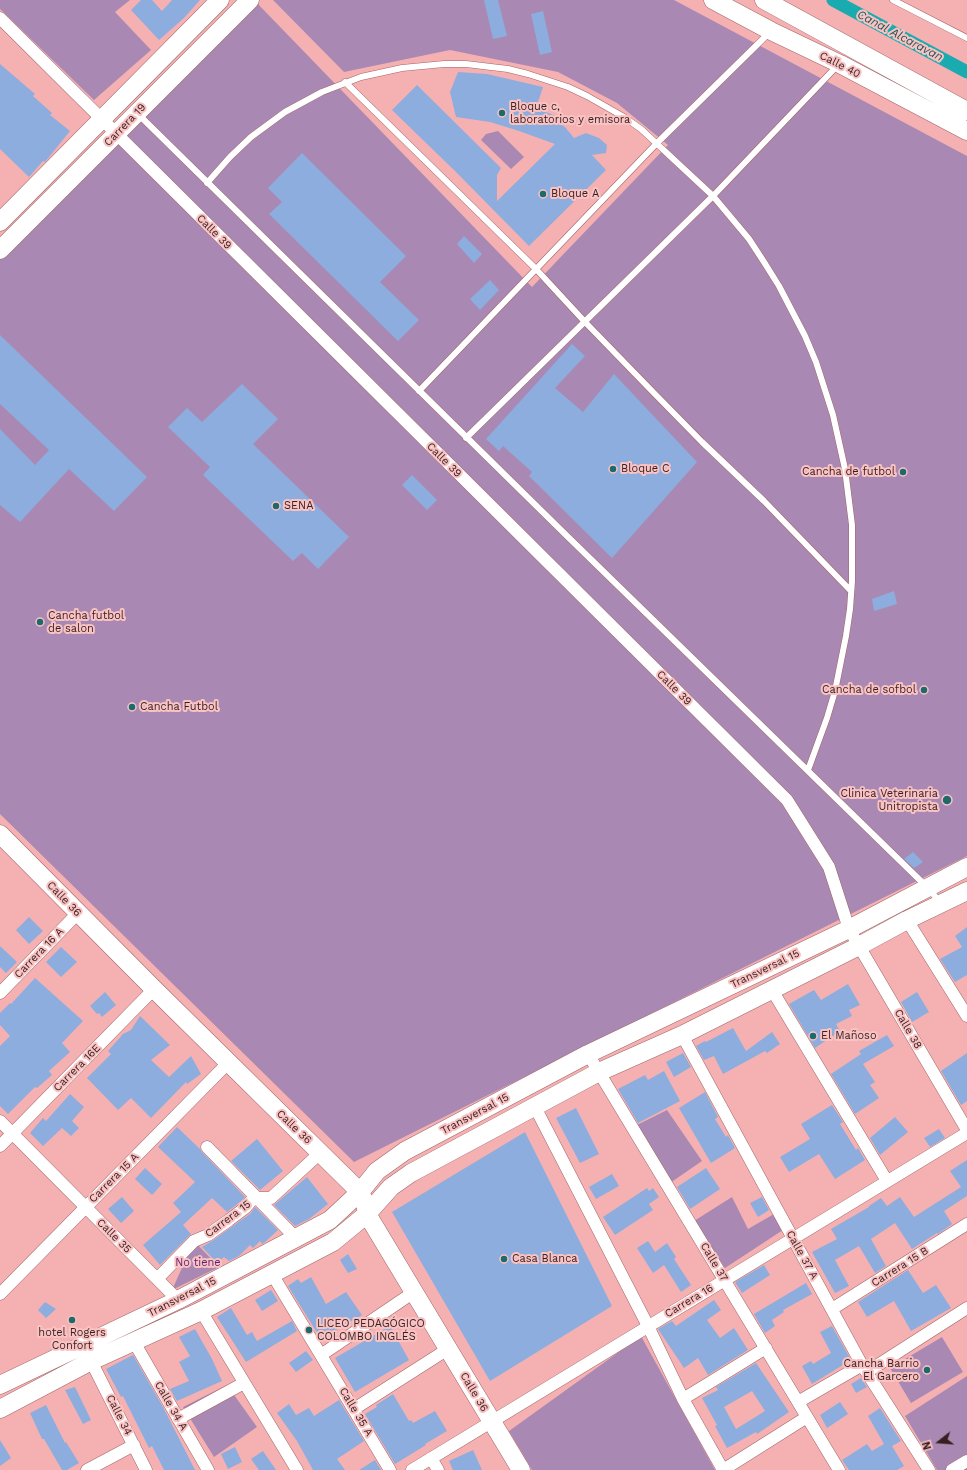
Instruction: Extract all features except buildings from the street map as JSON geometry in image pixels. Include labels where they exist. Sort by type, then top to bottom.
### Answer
[{"type":"street","name":"Carrera 19","points":[[0,222],[220,0]]},
{"type":"street","name":"Carrera 19","points":[[0,250],[116,135],[136,112],[250,0]]},
{"type":"street","name":"Calle 40","points":[[712,0],[771,31],[840,64],[967,131]]},
{"type":"street","name":"Calle 40","points":[[764,0],[967,111]]},
{"type":"street","name":"Calle 39","points":[[0,18],[116,135],[787,800],[829,867],[849,929]]},
{"type":"street","name":"Calle 36","points":[[2,839],[360,1192],[365,1203],[367,1214],[521,1470]]},
{"type":"street","name":"Transversal 15","points":[[2,1381],[178,1300],[330,1220],[360,1192],[377,1171],[404,1151],[588,1054],[849,929],[967,867]]},
{"type":"street","name":"Transversal 15","points":[[0,1409],[91,1361],[201,1311],[333,1242],[367,1214],[391,1187],[411,1174],[600,1072],[682,1035],[967,891]]},
{"type":"street","name":"Carrera 16 A","points":[[0,993],[78,913]]},
{"type":"street","points":[[907,920],[967,1016]]},
{"type":"street","name":"Calle 38","points":[[849,929],[967,1131]]},
{"type":"street","name":"Carrera 16E","points":[[0,1146],[154,990]]},
{"type":"street","points":[[772,990],[887,1181]]},
{"type":"street","name":"Calle 37 A","points":[[682,1035],[792,1239],[865,1368],[929,1470]]},
{"type":"street","name":"Calle 37","points":[[588,1054],[839,1470]]},
{"type":"street","name":"Carrera 15 A","points":[[0,1294],[228,1063]]},
{"type":"street","points":[[535,1107],[684,1399],[723,1470],[807,1417]]},
{"type":"street","name":"Calle 35","points":[[0,1121],[178,1300]]},
{"type":"street","name":"Carrera 16","points":[[412,1470],[967,1131]]},
{"type":"street","points":[[207,1147],[296,1238]]},
{"type":"street","name":"Carrera 15","points":[[157,1279],[194,1241],[202,1238],[224,1224],[245,1208],[251,1201],[257,1198],[271,1198],[320,1153]]},
{"type":"street","name":"Carrera 15 B","points":[[832,1309],[967,1224]]},
{"type":"street","name":"Calle 35 A","points":[[272,1274],[390,1470]]},
{"type":"street","points":[[321,1355],[414,1292]]},
{"type":"street","points":[[798,1402],[865,1368],[967,1308]]},
{"type":"street","points":[[201,1311],[296,1470]]},
{"type":"street","name":"Calle 34 A","points":[[134,1342],[208,1470]]},
{"type":"street","points":[[684,1399],[766,1348]]},
{"type":"street","points":[[354,1408],[448,1349]]},
{"type":"street","name":"Calle 34","points":[[91,1361],[146,1470]]},
{"type":"street","points":[[178,1419],[244,1383]]},
{"type":"street","points":[[87,1470],[134,1445]]},
{"type":"street","points":[[432,1458],[438,1470]]},
{"type":"street","points":[[952,1470],[967,1461]]},
{"type":"lane","points":[[893,0],[967,38]]},
{"type":"lane","points":[[419,391],[657,143],[771,31]]},
{"type":"lane","points":[[207,182],[235,151],[267,124],[303,101],[345,82],[382,72],[423,65],[466,64],[508,69],[548,80],[587,96],[624,117],[657,143],[713,196],[749,239],[779,286],[805,336],[823,381],[840,442],[849,497],[852,553],[851,591],[846,636],[835,691],[808,770]]},
{"type":"lane","points":[[466,438],[713,196],[840,64]]},
{"type":"lane","points":[[345,82],[536,269],[585,322],[702,442],[764,500],[851,591]]},
{"type":"lane","points":[[136,112],[466,438],[927,887],[941,904]]},
{"type":"green space","points":[[0,0],[130,0],[115,12],[151,50],[94,100],[0,9]]},
{"type":"green space","points":[[273,0],[674,0],[967,156],[967,856],[354,1162],[0,814],[0,258],[255,1],[532,287],[668,145],[617,103],[558,72],[450,50],[344,72]]},
{"type":"green space","points":[[498,131],[524,157],[511,169],[481,140],[486,134]]},
{"type":"green space","points":[[667,1110],[702,1161],[670,1183],[637,1125]]},
{"type":"green space","points":[[732,1197],[748,1229],[774,1214],[783,1230],[725,1268],[694,1221]]},
{"type":"green space","name":"No tiene","points":[[194,1241],[219,1267],[172,1290]]},
{"type":"green space","points":[[641,1336],[715,1470],[532,1470],[509,1431]]},
{"type":"green space","name":"Cancha Barrio El Garcero","points":[[942,1337],[963,1372],[911,1403],[890,1368]]},
{"type":"green space","points":[[967,1376],[967,1470],[937,1470],[905,1416]]},
{"type":"green space","points":[[227,1385],[257,1427],[214,1457],[183,1407]]},
{"type":"waterway","name":"Canal Alcaravan","points":[[833,0],[967,72]]},
{"type":"place","name":"Bloque c, laboratorios y emisora","points":[[502,113]]},
{"type":"place","name":"Bloque A","points":[[543,194]]},
{"type":"place","name":"Bloque C","points":[[613,469]]},
{"type":"place","name":"Cancha de futbol","points":[[903,472]]},
{"type":"place","name":"SENA","points":[[276,506]]},
{"type":"place","name":"Cancha futbol de salon","points":[[40,622]]},
{"type":"place","name":"Cancha de sofbol","points":[[924,690]]},
{"type":"place","name":"Cancha Futbol","points":[[132,707]]},
{"type":"place","name":"Clinica Veterinaria Unitropista","points":[[947,800]]},
{"type":"place","name":"El Mañoso","points":[[813,1036]]},
{"type":"place","name":"Casa Blanca","points":[[504,1259]]},
{"type":"place","name":"hotel Rogers Confort","points":[[72,1320]]},
{"type":"place","name":"LICEO PEDAGÓGICO COLOMBO INGLÉS","points":[[309,1330]]},
{"type":"place","name":"Cancha Barrio El Garcero","points":[[927,1370]]}]
